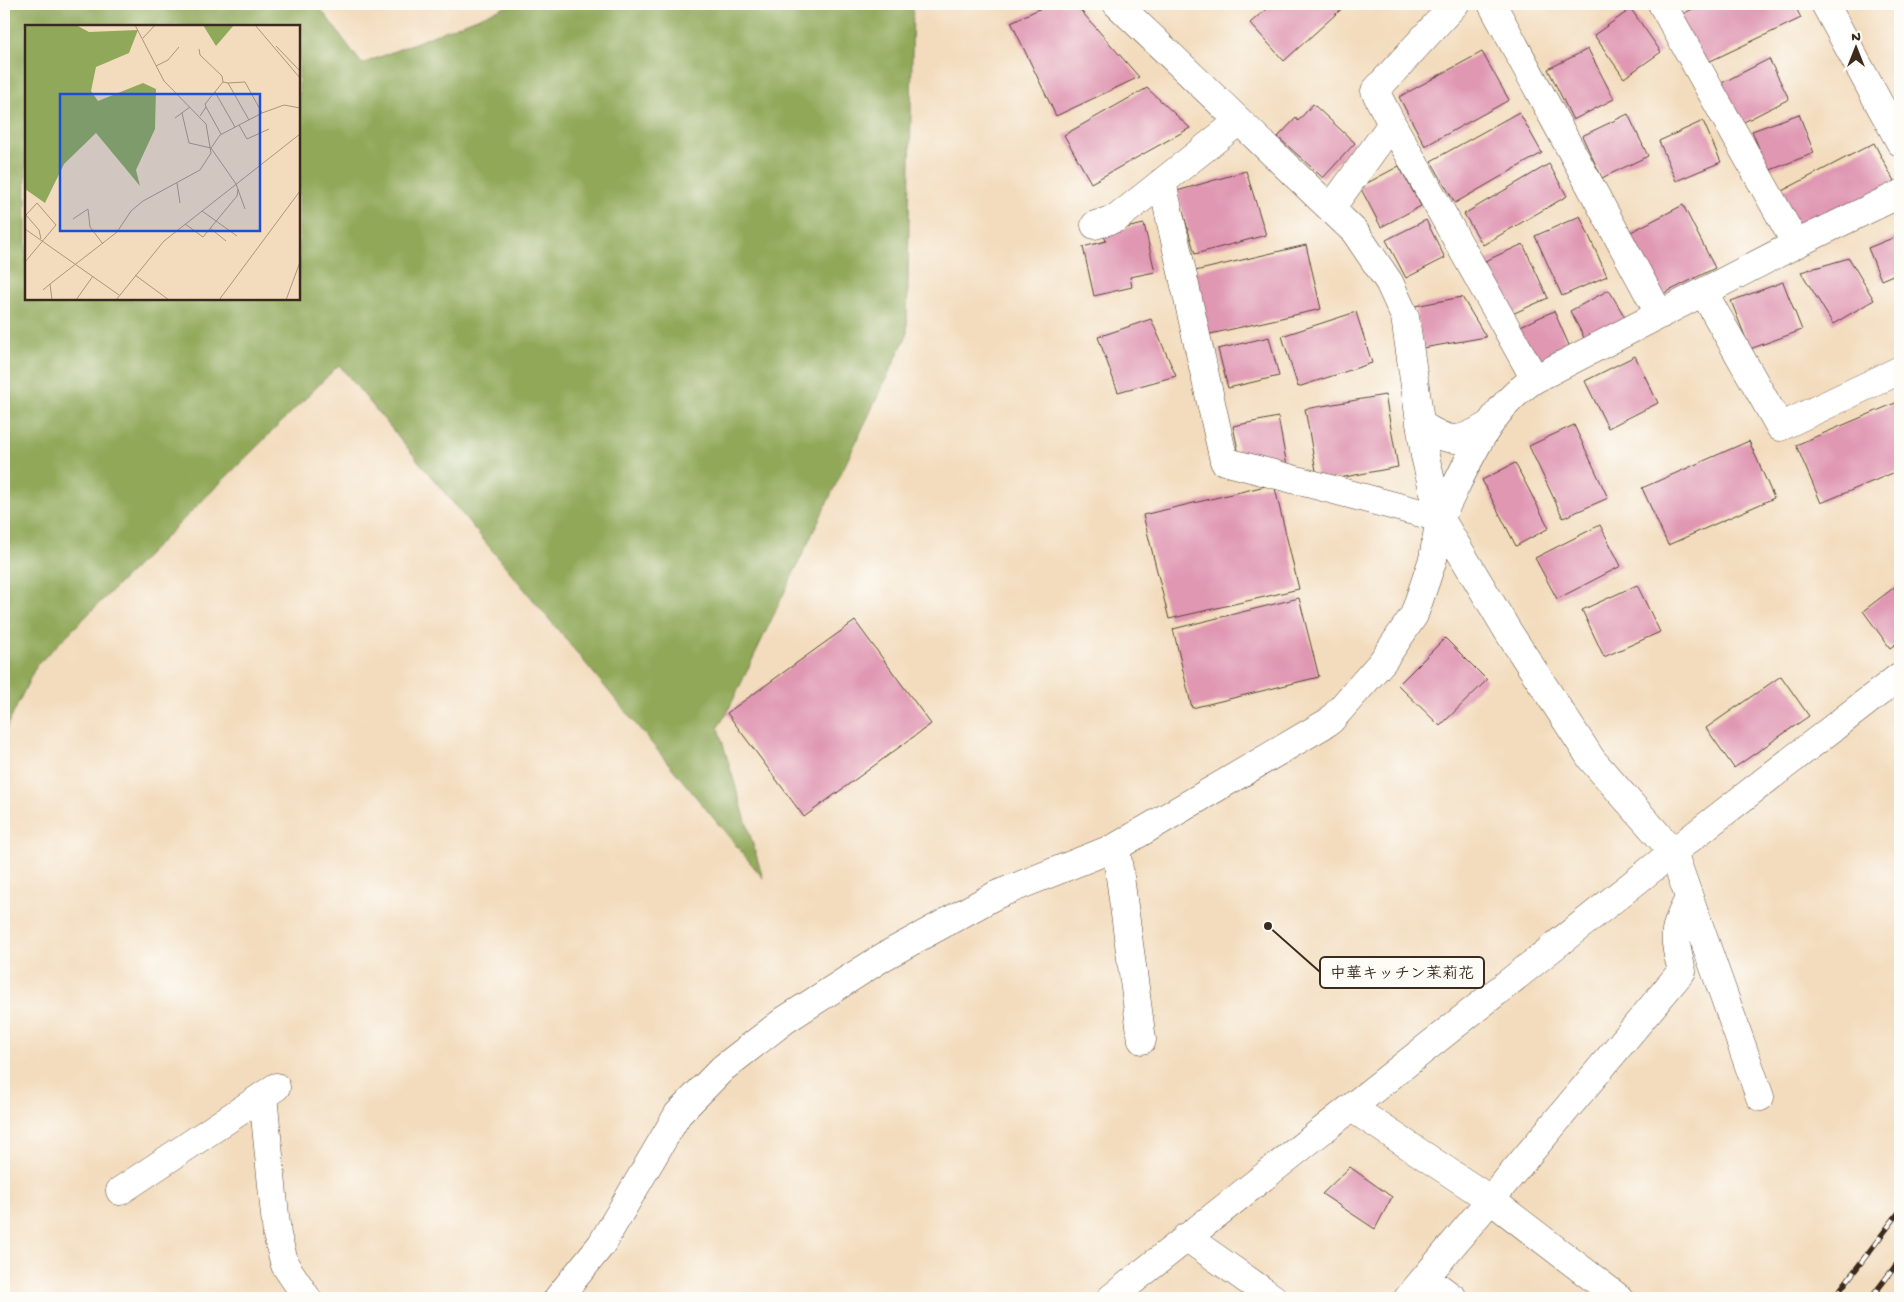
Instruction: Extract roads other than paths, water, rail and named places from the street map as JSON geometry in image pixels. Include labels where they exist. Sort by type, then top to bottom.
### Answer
[{"type":"street","points":[[1117,4],[1355,232],[1389,282],[1405,317],[1425,456],[1440,518],[1509,633],[1592,760],[1673,852],[1760,1097]]},
{"type":"street","points":[[1455,4],[1375,91],[1535,378]]},
{"type":"street","points":[[1492,4],[1660,315]]},
{"type":"street","points":[[1662,4],[1796,244]]},
{"type":"street","points":[[1825,4],[1900,142]]},
{"type":"street","points":[[1095,225],[1117,218],[1239,121]]},
{"type":"street","points":[[1331,208],[1392,124]]},
{"type":"street","points":[[1162,182],[1224,461],[1411,512],[1440,518]]},
{"type":"street","points":[[558,1298],[601,1246],[678,1114],[723,1068],[785,1020],[883,957],[996,895],[1116,846],[1330,721],[1382,662],[1414,615],[1433,558],[1440,518],[1487,426],[1518,390],[1535,378],[1704,293],[1796,244],[1900,194]]},
{"type":"street","points":[[1704,293],[1780,427],[1900,370]]},
{"type":"street","points":[[1420,424],[1438,436],[1453,440],[1467,438],[1487,426]]},
{"type":"street","points":[[1111,1298],[1673,852],[1900,676]]},
{"type":"street","points":[[1116,846],[1142,1040]]},
{"type":"street","points":[[1408,1298],[1682,971],[1674,944],[1677,921],[1689,899]]},
{"type":"street","points":[[120,1192],[271,1090],[277,1235],[285,1265],[306,1298]]},
{"type":"street","points":[[1352,1108],[1491,1200],[1619,1298]]},
{"type":"street","points":[[1186,1237],[1273,1298]]},
{"type":"street","points":[[1426,1278],[1453,1298]]},
{"type":"railway","points":[[1834,1298],[1900,1211]]},
{"type":"railway","points":[[1871,1298],[1900,1260]]},
{"type":"place","name":"中華キッチン茉莉花","points":[[1268,926]]}]
